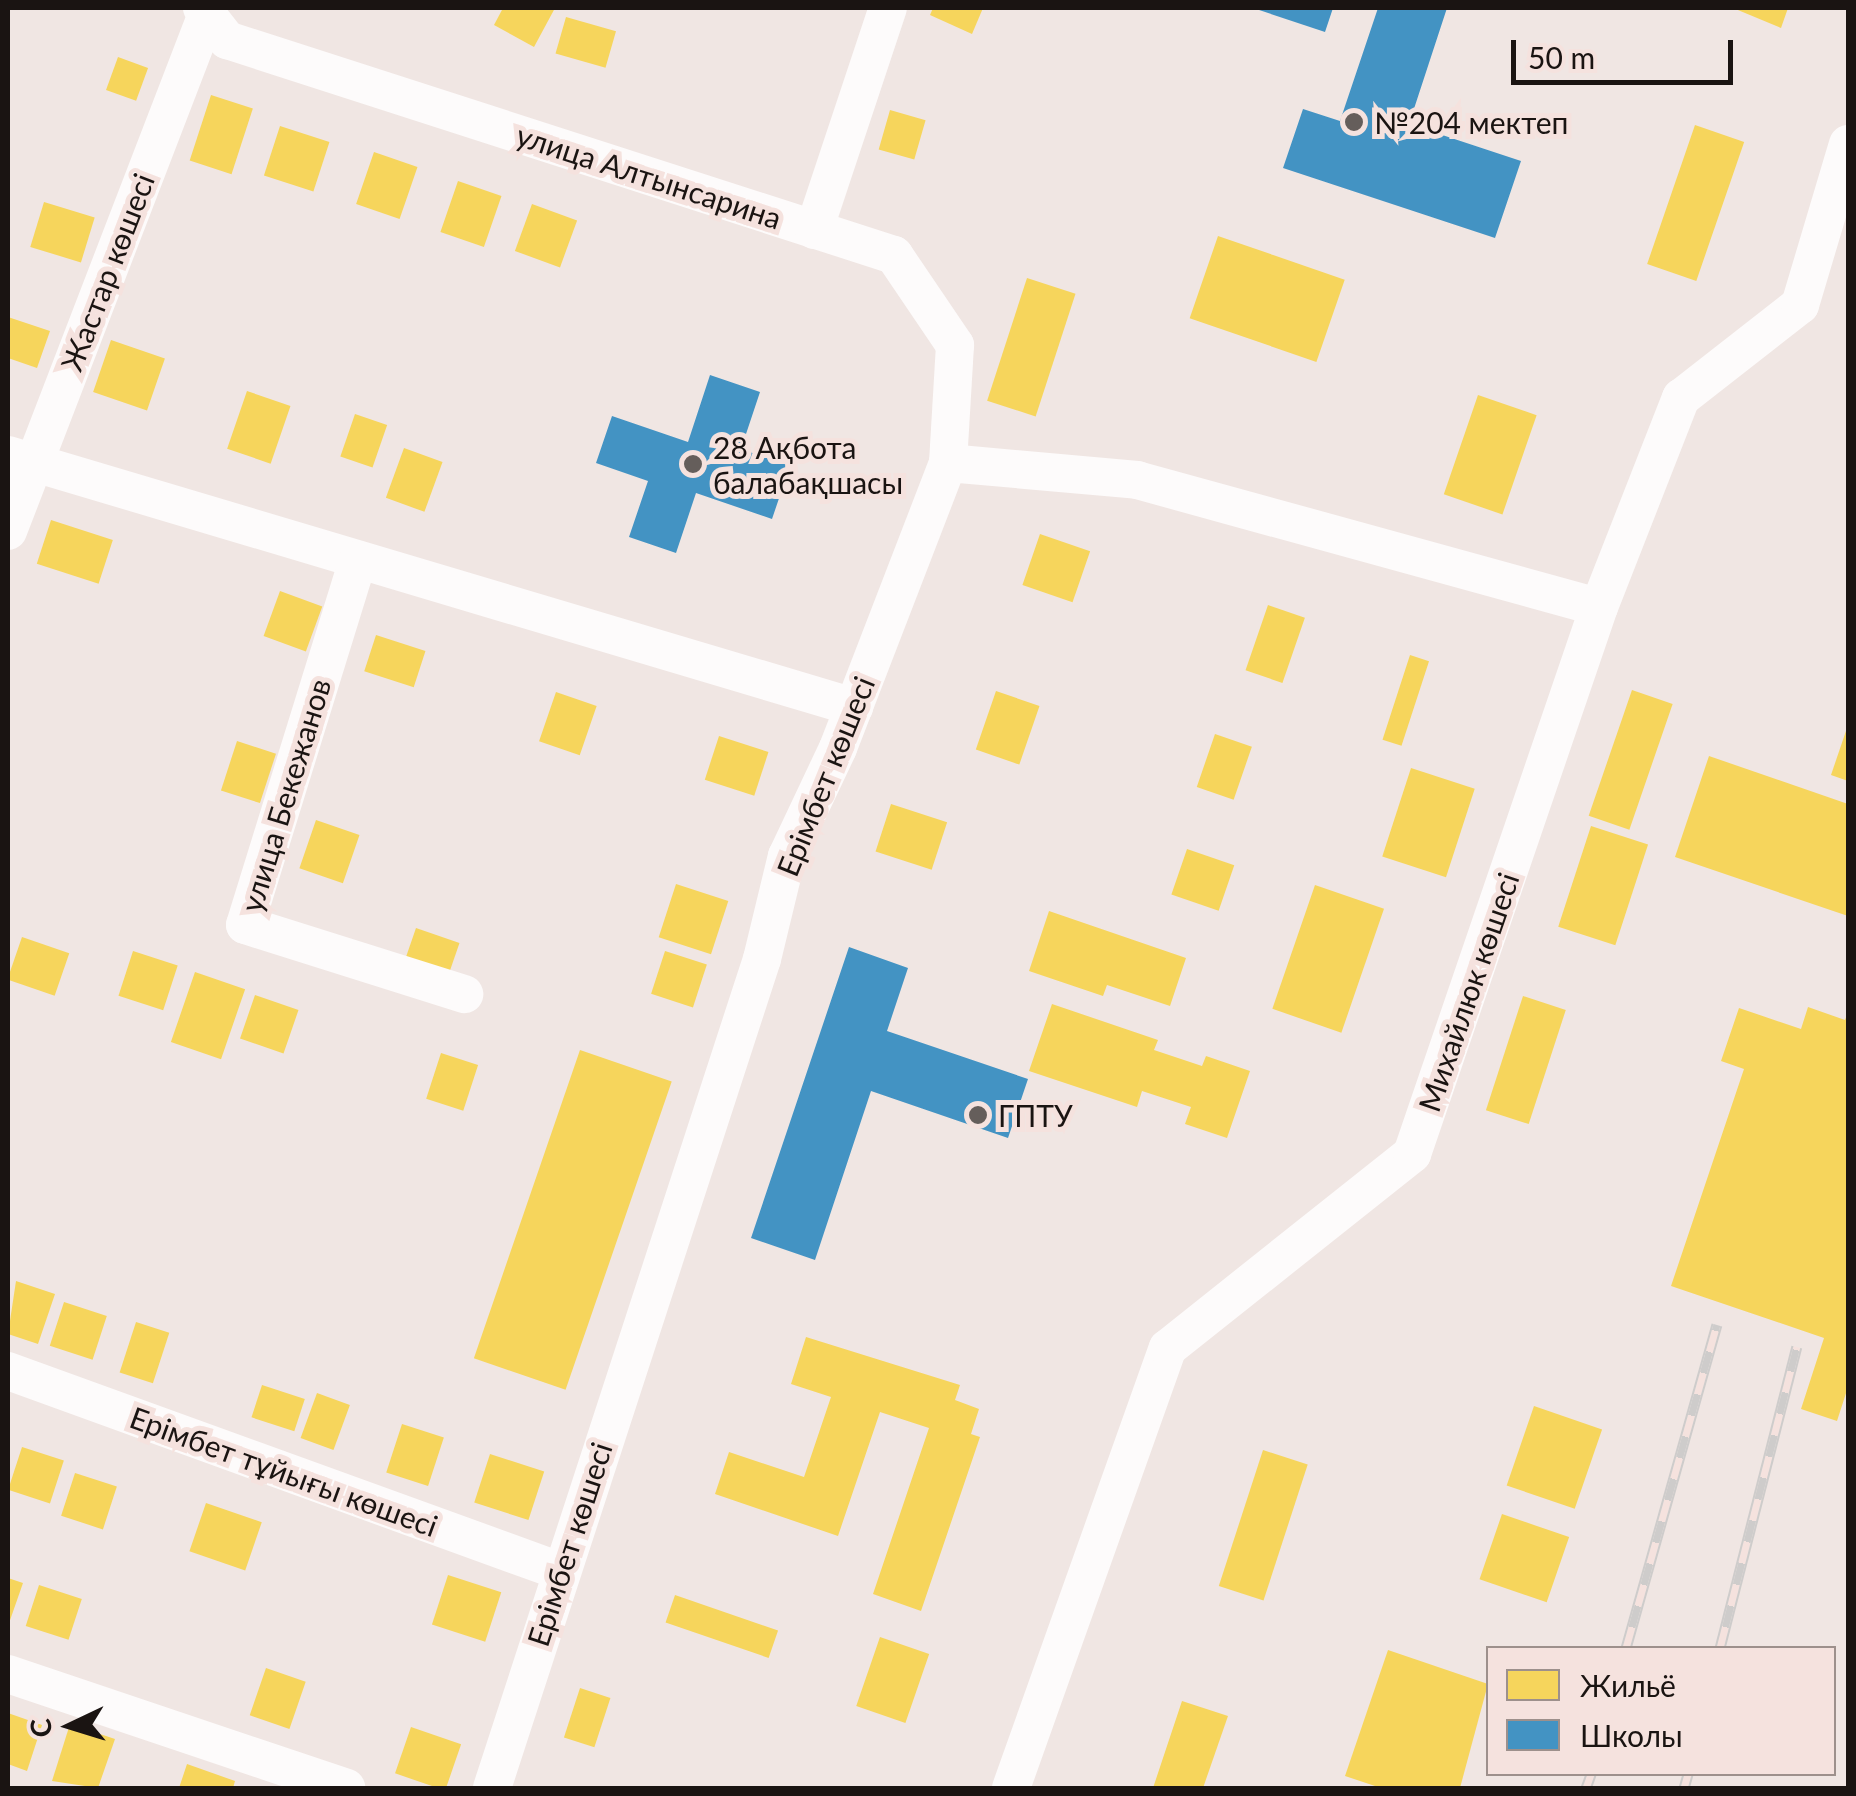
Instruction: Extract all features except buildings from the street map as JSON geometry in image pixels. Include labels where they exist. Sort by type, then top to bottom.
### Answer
[{"type":"street","points":[[814,230],[888,8]]},
{"type":"street","name":"улица Алтынсарина","points":[[205,11],[227,40],[894,255],[955,345],[948,463]]},
{"type":"street","name":"Жастар көшесі","points":[[8,531],[20,459],[205,11]]},
{"type":"street","name":"Михайлюк көшесі","points":[[1011,1788],[1168,1348],[1412,1154],[1600,608],[1680,398],[1800,304],[1848,144]]},
{"type":"street","points":[[20,459],[854,707]]},
{"type":"street","points":[[948,463],[1137,480],[1600,608]]},
{"type":"street","name":"Ерімбет көшесі","points":[[492,1788],[762,959],[787,856],[854,707],[948,463]]},
{"type":"street","name":"улица Бекежанов","points":[[358,560],[245,926],[464,994]]},
{"type":"street","name":"Ерімбет тұйығы көшесі","points":[[8,1371],[560,1571]]},
{"type":"street","points":[[8,1674],[346,1788]]},
{"type":"railway","points":[[1627,1646],[1717,1325]]},
{"type":"railway","points":[[1721,1646],[1797,1347]]},
{"type":"railway","points":[[1586,1788],[1590,1776]]},
{"type":"railway","points":[[1684,1788],[1687,1776]]},
{"type":"place","name":"№204 мектеп","points":[[1354,122]]},
{"type":"place","name":"28 Ақбота балабақшасы","points":[[693,464]]},
{"type":"place","name":"ГПТУ","points":[[978,1115]]}]
